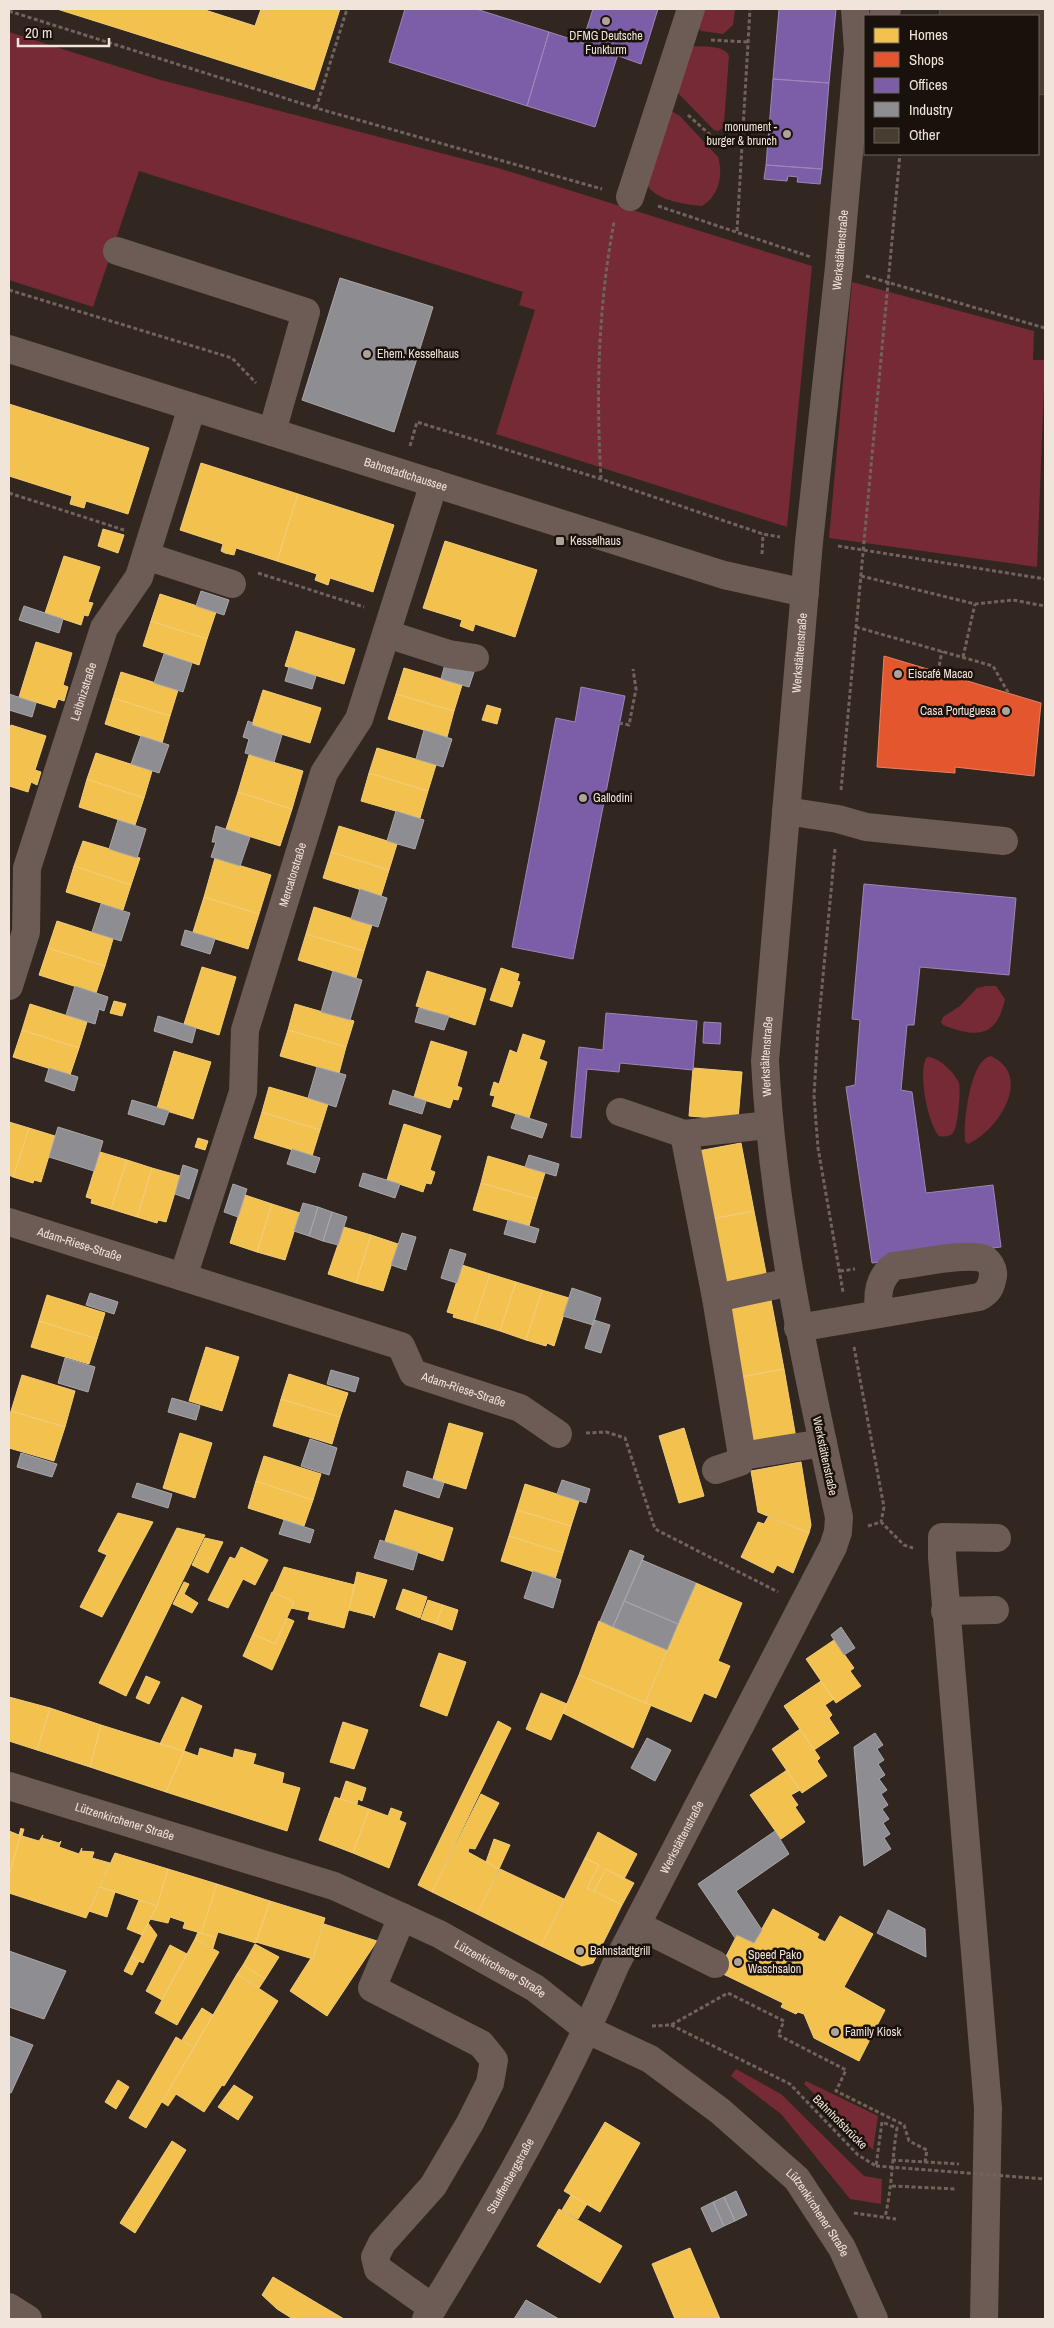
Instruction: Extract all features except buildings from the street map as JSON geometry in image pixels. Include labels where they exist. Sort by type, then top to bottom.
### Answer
[{"type":"street","points":[[624,196],[664,94],[692,9]]},
{"type":"street","name":"Werkstättenstraße","points":[[588,2030],[616,1964],[803,1605],[838,1532],[838,1518],[798,1328],[770,1125],[765,1061],[809,542],[862,45],[855,9]]},
{"type":"street","points":[[117,251],[306,312],[275,419]]},
{"type":"street","name":"Bahnstadtchaussee","points":[[9,348],[192,406],[275,419],[434,483],[724,575],[805,594]]},
{"type":"street","name":"Leibnizstraße","points":[[9,986],[26,932],[27,868],[104,628],[139,577],[192,406]]},
{"type":"street","name":"Mercatorstraße","points":[[183,1276],[243,1092],[245,1030],[324,773],[359,720],[434,483]]},
{"type":"street","points":[[146,556],[232,584]]},
{"type":"street","points":[[387,634],[449,654],[475,658]]},
{"type":"street","points":[[786,811],[838,819],[866,826],[1004,841]]},
{"type":"street","points":[[620,1112],[684,1134],[770,1125]]},
{"type":"street","points":[[684,1134],[716,1298],[742,1456],[740,1462],[716,1470]]},
{"type":"street","name":"Adam-Riese-Straße","points":[[9,1222],[401,1346],[413,1373],[520,1408],[558,1434]]},
{"type":"street","points":[[716,1298],[791,1282]]},
{"type":"street","points":[[798,1328],[879,1313]]},
{"type":"street","points":[[742,1456],[823,1443]]},
{"type":"street","points":[[984,2319],[985,2178],[988,2108],[945,1611],[942,1537],[997,1538]]},
{"type":"street","points":[[945,1611],[995,1610]]},
{"type":"street","name":"Lützenkirchener Straße","points":[[9,1786],[334,1886],[439,1934],[535,1988],[588,2030],[650,2059],[720,2111],[797,2179],[826,2221],[856,2275],[874,2319]]},
{"type":"street","points":[[402,1917],[372,1988],[481,2044],[494,2060],[490,2082],[470,2123],[433,2186],[382,2243],[375,2257],[378,2269],[430,2314]]},
{"type":"street","points":[[637,1925],[715,1964]]},
{"type":"street","name":"Stauffenbergstraße","points":[[430,2314],[559,2091],[588,2030]]},
{"type":"street","points":[[9,2308],[28,2319]]},
{"type":"path","points":[[316,108],[347,9]]},
{"type":"path","points":[[737,231],[750,9]]},
{"type":"path","points":[[9,11],[316,108],[624,196],[737,231],[839,267]]},
{"type":"path","points":[[681,39],[748,42]]},
{"type":"path","points":[[664,94],[717,141],[742,144]]},
{"type":"path","points":[[601,479],[598,364],[602,298],[624,196]]},
{"type":"path","points":[[889,284],[1045,328]]},
{"type":"path","points":[[9,290],[232,358],[275,419]]},
{"type":"path","points":[[417,422],[601,479],[763,534],[809,542]]},
{"type":"path","points":[[863,550],[1045,580]]},
{"type":"path","points":[[861,576],[975,604],[1013,600],[1045,606]]},
{"type":"path","points":[[963,656],[975,604]]},
{"type":"path","points":[[856,626],[993,666],[1009,694]]},
{"type":"path","points":[[938,672],[942,651]]},
{"type":"path","points":[[619,723],[629,725],[636,689],[634,669]]},
{"type":"path","points":[[558,1434],[606,1432],[624,1438],[655,1529],[803,1605]]},
{"type":"path","points":[[838,1532],[881,1522],[904,1545],[942,1557]]},
{"type":"path","name":"Bahnhofsbrücke","points":[[925,2162],[927,2150],[908,2141],[904,2125],[836,2091],[846,2070],[778,2035],[784,2021],[728,1993],[670,2025],[790,2084],[858,2155],[876,2166],[1045,2178]]},
{"type":"path","points":[[876,2166],[882,2122],[897,2128],[892,2160],[892,2186],[885,2217]]},
{"type":"path","points":[[892,2160],[925,2162],[985,2178]]},
{"type":"path","points":[[892,2186],[985,2178]]},
{"type":"path","points":[[826,2221],[842,2213],[896,2218]]},
{"type":"shaded area","points":[[700,9],[735,9],[733,25],[723,34],[701,31],[697,27]]},
{"type":"shaded area","points":[[9,32],[157,79],[498,168],[812,266],[787,527],[496,434],[535,310],[519,305],[523,292],[139,171],[93,307],[9,280]]},
{"type":"shaded area","points":[[695,46],[719,48],[727,52],[729,56],[724,123],[723,128],[718,131],[714,130],[678,93],[675,86],[689,49]]},
{"type":"shaded area","points":[[667,112],[673,112],[680,116],[718,157],[720,178],[718,185],[712,197],[702,206],[679,203],[664,198],[657,195],[647,185]]},
{"type":"shaded area","points":[[852,282],[1034,331],[1033,360],[1045,360],[1037,567],[829,538]]},
{"type":"shaded area","points":[[996,986],[1005,999],[997,1021],[991,1028],[975,1033],[943,1025],[941,1022],[943,1017],[960,1006],[977,988]]},
{"type":"shaded area","points":[[991,1056],[1004,1065],[1010,1076],[1011,1089],[1007,1103],[1000,1116],[990,1128],[968,1144],[965,1141],[965,1121],[969,1093],[978,1068],[984,1060]]},
{"type":"shaded area","points":[[927,1057],[936,1059],[946,1066],[954,1075],[960,1087],[955,1129],[953,1133],[945,1137],[939,1136],[935,1130],[925,1097],[923,1074]]},
{"type":"shaded area","points":[[736,2069],[781,2094],[864,2176],[882,2179],[881,2204],[850,2199],[781,2114],[731,2076]]},
{"type":"shaded area","points":[[806,2081],[878,2116],[873,2150],[804,2084]]},
{"type":"place","name":"DFMG Deutsche Funkturm","points":[[606,21]]},
{"type":"place","name":"monument - burger & brunch","points":[[787,134]]},
{"type":"place","name":"Ehem. Kesselhaus","points":[[367,354]]},
{"type":"place","name":"Kesselhaus","points":[[560,541]]},
{"type":"place","name":"Eiscafé Macao","points":[[898,674]]},
{"type":"place","name":"Casa Portuguesa","points":[[1006,711]]},
{"type":"place","name":"Gallodini","points":[[583,798]]},
{"type":"place","name":"Bahnstadtgrill","points":[[580,1951]]},
{"type":"place","name":"Speed Pako Waschsalon","points":[[738,1962]]},
{"type":"place","name":"Family Kiosk","points":[[835,2032]]}]
